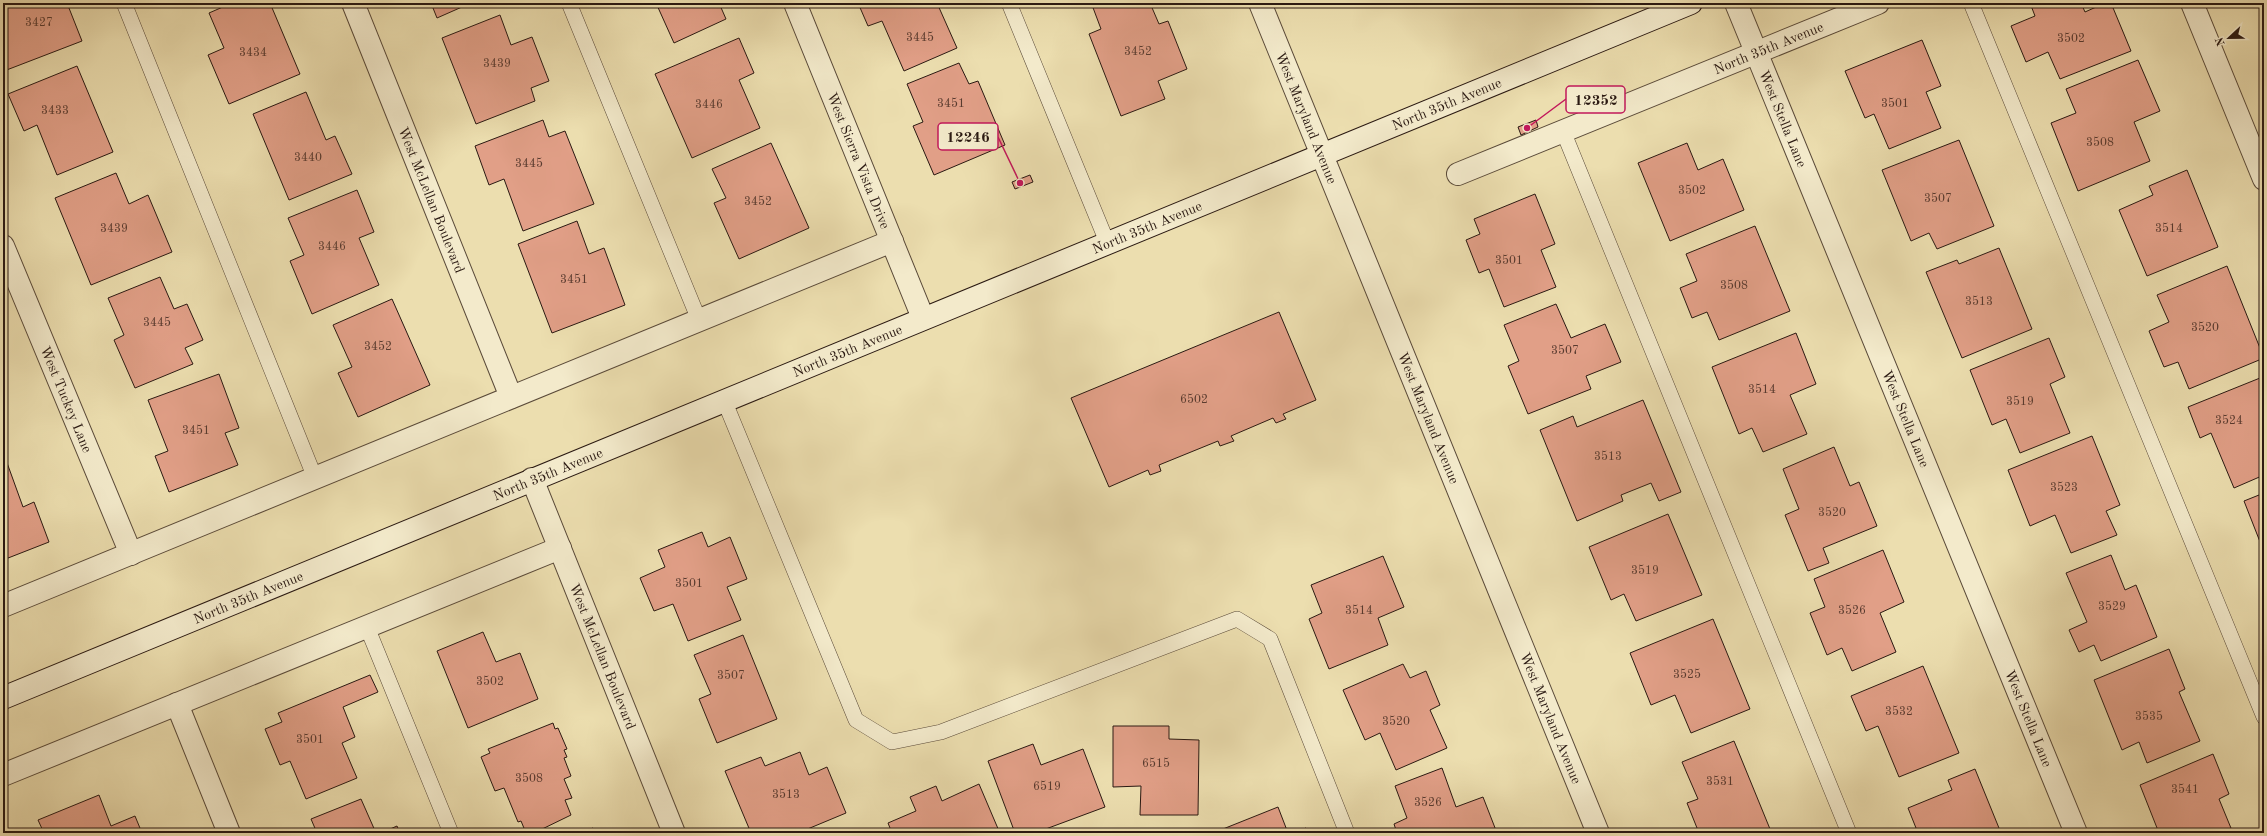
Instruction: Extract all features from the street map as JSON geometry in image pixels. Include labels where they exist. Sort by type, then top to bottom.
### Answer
[{"type":"street","name":"West McLellan Boulevard","points":[[353,3],[512,397]]},
{"type":"street","name":"West Sierra Vista Drive","points":[[796,3],[923,318]]},
{"type":"street","name":"West Maryland Avenue","points":[[1260,3],[1598,833]]},
{"type":"street","name":"North 35th Avenue","points":[[3,698],[1690,3]]},
{"type":"street","name":"West Stella Lane","points":[[1736,3],[2076,833]]},
{"type":"street","name":"North 35th Avenue","points":[[1458,174],[1878,3]]},
{"type":"street","points":[[2192,3],[2264,179]]},
{"type":"street","points":[[3,606],[892,241]]},
{"type":"street","name":"West Tuckey Lane","points":[[3,246],[131,554]]},
{"type":"street","name":"West McLellan Boulevard","points":[[532,479],[674,833]]},
{"type":"street","points":[[3,775],[560,548]]},
{"type":"street","points":[[177,704],[229,833]]},
{"type":"lane","points":[[124,3],[315,478]]},
{"type":"lane","points":[[569,3],[699,320]]},
{"type":"lane","points":[[1009,3],[1107,242]]},
{"type":"lane","points":[[1972,3],[2264,717]]},
{"type":"lane","points":[[1562,132],[1849,833]]},
{"type":"lane","points":[[724,400],[856,720],[892,742],[941,732],[1237,619],[1270,639],[1347,833]]},
{"type":"lane","points":[[367,627],[451,833]]},
{"type":"building","points":[[3,3],[67,3],[82,41],[4,71]]},
{"type":"building","points":[[232,3],[270,3],[300,74],[229,104],[208,55],[224,48],[209,13]]},
{"type":"building","points":[[431,3],[471,3],[437,18]]},
{"type":"building","points":[[656,3],[719,3],[726,19],[674,43]]},
{"type":"building","points":[[858,3],[937,3],[957,48],[904,71],[882,21],[868,26]]},
{"type":"building","points":[[1098,3],[1150,3],[1159,24],[1168,21],[1187,69],[1158,81],[1165,99],[1121,116],[1089,34],[1101,29],[1092,5]]},
{"type":"building","points":[[2030,3],[2081,3],[2085,12],[2105,3],[2111,3],[2131,51],[2060,79],[2048,52],[2026,62],[2011,26],[2035,16]]},
{"type":"building","points":[[500,15],[511,45],[532,37],[549,81],[531,88],[535,101],[476,124],[442,38]]},
{"type":"building","points":[[739,38],[754,73],[739,80],[760,128],[692,158],[655,74]]},
{"type":"building","points":[[1922,40],[1941,86],[1926,92],[1941,128],[1889,149],[1874,114],[1865,118],[1845,71]]},
{"type":"building","points":[[2138,60],[2160,111],[2134,122],[2150,161],[2078,191],[2051,123],[2076,113],[2066,89]]},
{"type":"building","points":[[959,63],[969,84],[978,81],[1005,145],[934,175],[913,126],[923,122],[907,84]]},
{"type":"building","points":[[77,66],[113,152],[57,175],[37,125],[24,131],[8,94]]},
{"type":"building","points":[[306,92],[326,140],[335,136],[352,174],[289,200],[253,114]]},
{"type":"building","points":[[543,120],[549,137],[565,131],[594,204],[523,231],[504,179],[489,185],[475,146]]},
{"type":"building","points":[[1536,120],[1538,127],[1521,135],[1518,127]]},
{"type":"building","points":[[1959,140],[1994,226],[1937,249],[1929,233],[1911,241],[1882,170]]},
{"type":"building","points":[[771,143],[809,228],[739,259],[714,203],[726,198],[712,169]]},
{"type":"building","points":[[1687,143],[1698,170],[1723,159],[1744,210],[1670,241],[1638,163]]},
{"type":"building","points":[[2187,170],[2218,247],[2147,276],[2119,210],[2153,195],[2149,186]]},
{"type":"building","points":[[116,173],[129,204],[148,195],[172,252],[91,285],[55,198]]},
{"type":"building","points":[[1030,175],[1033,182],[1015,189],[1012,182]]},
{"type":"building","points":[[357,190],[374,232],[359,238],[379,285],[312,314],[290,261],[304,255],[288,218]]},
{"type":"building","points":[[1535,194],[1555,244],[1541,250],[1556,287],[1504,307],[1489,269],[1479,273],[1466,240],[1480,234],[1474,219]]},
{"type":"building","points":[[577,221],[589,254],[604,248],[625,305],[552,333],[518,244]]},
{"type":"building","points":[[1755,226],[1790,311],[1719,340],[1707,312],[1692,318],[1680,288],[1697,281],[1686,254]]},
{"type":"building","points":[[1999,248],[2032,329],[1962,358],[1926,272],[1957,260],[1959,264]]},
{"type":"building","points":[[2227,266],[2264,358],[2189,389],[2178,362],[2164,367],[2149,331],[2169,322],[2157,295]]},
{"type":"building","points":[[160,277],[174,309],[187,304],[203,340],[185,348],[193,364],[135,388],[114,340],[124,335],[108,298]]},
{"type":"building","points":[[392,299],[430,385],[358,417],[338,373],[352,367],[333,325]]},
{"type":"building","points":[[1556,304],[1571,338],[1605,324],[1621,362],[1586,376],[1591,389],[1528,414],[1508,366],[1519,361],[1504,325]]},
{"type":"building","points":[[1279,312],[1316,400],[1283,414],[1286,419],[1276,423],[1273,418],[1231,436],[1234,441],[1220,446],[1218,441],[1159,465],[1161,471],[1150,475],[1148,470],[1109,487],[1071,398]]},
{"type":"building","points":[[1796,333],[1816,384],[1790,395],[1807,434],[1763,452],[1752,428],[1739,434],[1712,367]]},
{"type":"building","points":[[2049,338],[2065,377],[2050,384],[2070,433],[2020,453],[2006,419],[1992,425],[1970,370]]},
{"type":"building","points":[[219,374],[239,428],[225,433],[238,465],[169,492],[155,456],[168,451],[148,400]]},
{"type":"building","points":[[2260,378],[2264,388],[2264,475],[2234,488],[2211,433],[2200,438],[2188,407]]},
{"type":"building","points":[[1643,400],[1681,492],[1659,501],[1651,483],[1621,495],[1623,501],[1577,521],[1540,430],[1573,416],[1577,427]]},
{"type":"building","points":[[2092,436],[2120,505],[2106,511],[2117,535],[2071,553],[2055,515],[2030,526],[2008,470]]},
{"type":"building","points":[[1834,447],[1850,486],[1859,482],[1877,526],[1823,548],[1829,563],[1808,571],[1785,515],[1799,509],[1783,469]]},
{"type":"building","points":[[6,460],[23,507],[34,502],[49,542],[3,560],[3,461]]},
{"type":"building","points":[[2264,493],[2264,552],[2244,501]]},
{"type":"building","points":[[1668,514],[1702,595],[1636,621],[1624,594],[1611,600],[1589,547]]},
{"type":"building","points":[[702,532],[708,547],[730,537],[747,579],[727,587],[741,620],[688,641],[673,604],[654,611],[640,578],[665,567],[658,550]]},
{"type":"building","points":[[1883,550],[1904,602],[1880,613],[1896,652],[1852,671],[1842,648],[1827,655],[1810,613],[1825,607],[1814,579]]},
{"type":"building","points":[[2111,555],[2125,590],[2136,585],[2157,637],[2101,661],[2094,645],[2079,652],[2069,630],[2087,622],[2066,573]]},
{"type":"building","points":[[1383,556],[1404,607],[1378,618],[1388,645],[1329,669],[1309,619],[1322,613],[1311,585]]},
{"type":"building","points":[[1713,619],[1750,709],[1691,733],[1675,695],[1651,705],[1630,653]]},
{"type":"building","points":[[483,632],[496,662],[520,653],[538,699],[468,728],[437,651]]},
{"type":"building","points":[[743,635],[777,719],[717,743],[699,699],[711,694],[694,655]]},
{"type":"building","points":[[2169,649],[2185,689],[2179,692],[2200,741],[2147,763],[2139,742],[2122,750],[2094,680]]},
{"type":"building","points":[[1403,664],[1410,678],[1426,671],[1440,705],[1430,710],[1447,748],[1396,770],[1380,733],[1365,740],[1343,690]]},
{"type":"building","points":[[1923,666],[1959,753],[1899,777],[1878,726],[1866,731],[1851,696]]},
{"type":"building","points":[[370,675],[378,692],[343,707],[355,737],[342,743],[357,778],[306,799],[290,761],[280,765],[265,729],[282,722],[278,713]]},
{"type":"building","points":[[553,723],[555,729],[558,728],[567,749],[564,750],[567,757],[564,758],[571,776],[564,779],[572,798],[565,800],[571,815],[534,833],[526,833],[521,821],[518,822],[504,788],[495,791],[481,757],[490,753],[488,749]]},
{"type":"building","points":[[1113,726],[1169,726],[1169,739],[1199,740],[1198,815],[1140,815],[1141,786],[1113,787]]},
{"type":"building","points":[[1734,741],[1770,829],[1760,833],[1699,833],[1687,803],[1698,799],[1682,762]]},
{"type":"building","points":[[1033,744],[1041,765],[1083,749],[1105,807],[1035,833],[1015,833],[988,761]]},
{"type":"building","points":[[800,752],[809,775],[827,767],[846,813],[798,833],[751,833],[725,771],[761,757],[765,766]]},
{"type":"building","points":[[2213,754],[2229,794],[2219,799],[2233,833],[2159,833],[2140,785]]},
{"type":"building","points":[[1442,768],[1456,807],[1483,797],[1497,833],[1397,833],[1394,824],[1407,818],[1395,786]]},
{"type":"building","points":[[1975,769],[2001,833],[1918,833],[1908,808],[1952,790],[1948,780]]},
{"type":"building","points":[[979,784],[999,831],[993,833],[892,833],[888,823],[916,811],[910,797],[936,786],[942,801]]},
{"type":"building","points":[[99,795],[111,826],[135,816],[142,833],[44,833],[38,820]]},
{"type":"building","points":[[361,799],[376,833],[317,833],[311,819]]},
{"type":"building","points":[[1278,807],[1288,833],[1213,833]]},
{"type":"building","points":[[397,826],[400,833],[381,833]]},
{"type":"building","points":[[593,828],[596,833],[580,833]]},
{"type":"building","points":[[1306,828],[1308,833],[1292,833]]},
{"type":"place","name":"12352","points":[[1527,128]]},
{"type":"place","name":"12246","points":[[1020,183]]}]
